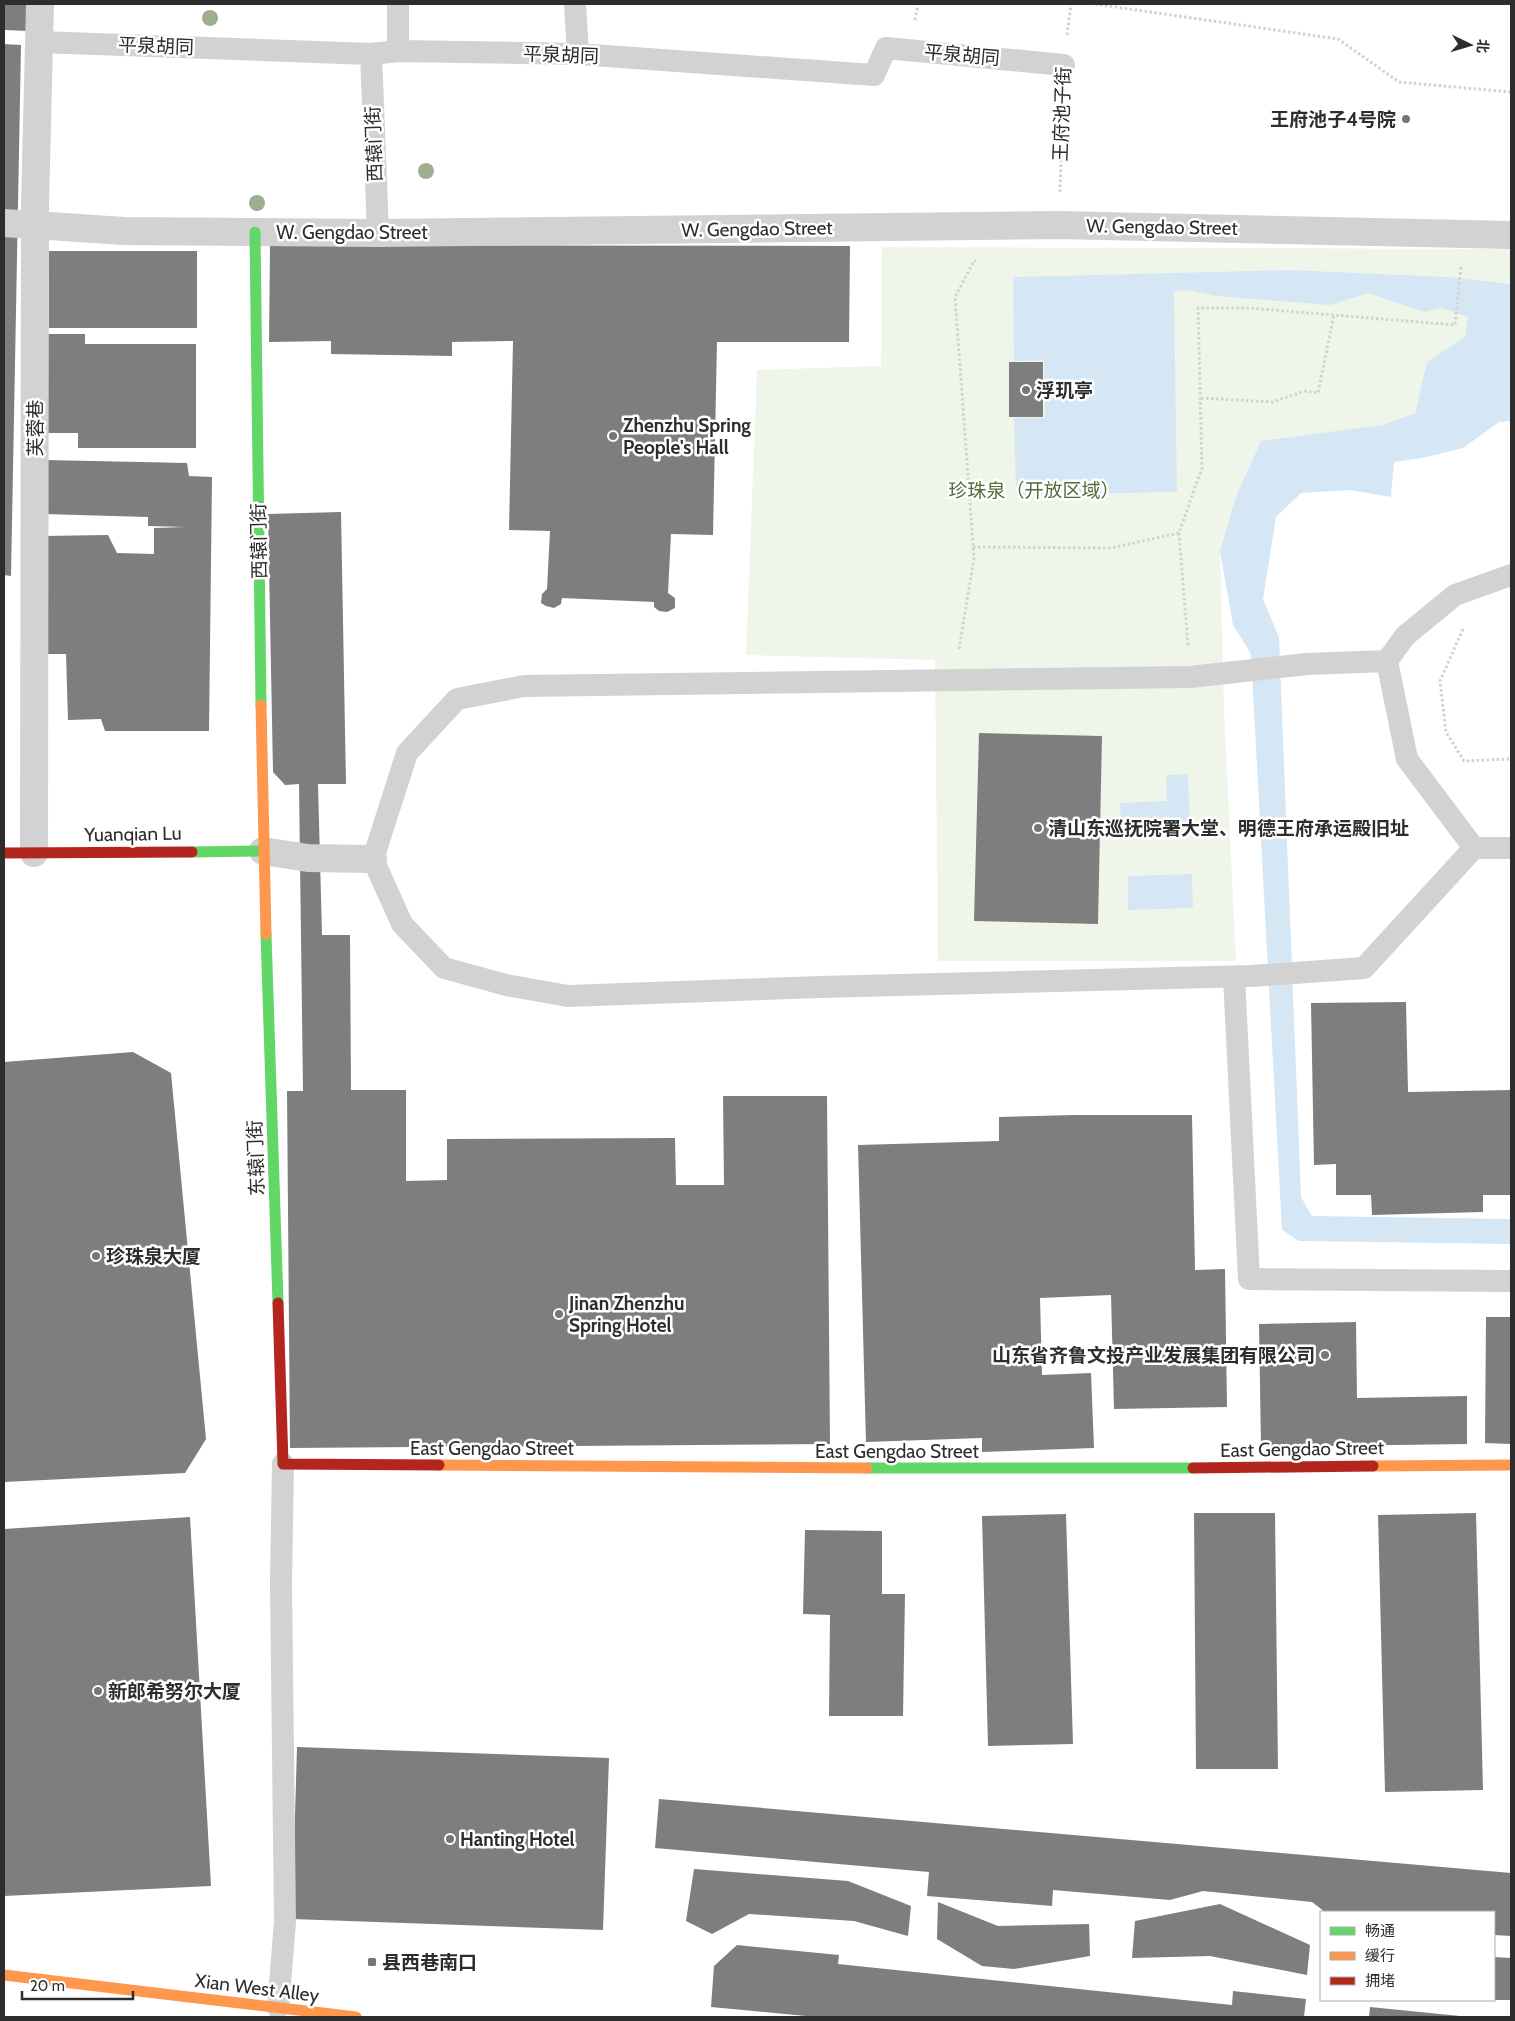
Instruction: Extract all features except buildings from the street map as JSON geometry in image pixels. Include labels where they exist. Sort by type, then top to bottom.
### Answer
[{"type":"street","name":"芙蓉巷","points":[[34,853],[35,224],[40,4]]},
{"type":"street","name":"W. Gengdao Street","points":[[4,224],[35,224],[124,231],[378,233],[1058,225],[1511,235]]},
{"type":"street","name":"西辕门街","points":[[255,232],[263,850]]},
{"type":"street","name":"Yuanqian Lu","points":[[4,853],[263,850]]},
{"type":"street","points":[[263,850],[308,858],[373,859]]},
{"type":"street","name":"东辕门街","points":[[263,850],[283,1464]]},
{"type":"street","name":"East Gengdao Street","points":[[283,1464],[1059,1469],[1511,1465]]},
{"type":"street","name":"Xian West Alley","points":[[4,1975],[356,2017]]},
{"type":"lane","points":[[398,4],[398,51]]},
{"type":"lane","points":[[575,4],[578,54]]},
{"type":"lane","name":"平泉胡同","points":[[39,42],[371,54],[398,51],[578,54],[874,75],[886,48],[1064,65]]},
{"type":"lane","name":"西辕门街","points":[[371,54],[378,233]]},
{"type":"lane","points":[[1474,848],[1407,759],[1388,661],[1405,636],[1455,596],[1511,575]]},
{"type":"lane","points":[[1388,661],[1307,664],[1190,677],[524,686],[457,699],[407,753],[373,859],[402,924],[444,968],[506,985],[568,996],[1259,976],[1364,968],[1474,848],[1511,848]]},
{"type":"lane","points":[[1234,976],[1249,1279],[1511,1281]]},
{"type":"lane","points":[[278,2008],[285,1922],[281,1583],[283,1464]]},
{"type":"path","name":"王府池子街","points":[[1058,225],[1064,65],[1071,4]]},
{"type":"path","points":[[1095,4],[1338,39],[1399,82],[1511,92]]},
{"type":"path","points":[[954,680],[974,558],[955,296],[974,261],[983,261]]},
{"type":"path","points":[[1190,677],[1179,533],[1202,468],[1198,308],[1249,308],[1455,325],[1461,265]]},
{"type":"path","points":[[1200,398],[1273,402],[1305,391],[1318,393],[1334,315]]},
{"type":"path","points":[[973,547],[1111,548],[1179,533]]},
{"type":"path","points":[[1455,596],[1467,620],[1459,642],[1440,681],[1446,732],[1464,761],[1511,759]]},
{"type":"green space","name":"珍珠泉（开放区域）","points":[[882,247],[1511,249],[1511,284],[1473,280],[1466,337],[1427,362],[1415,413],[1382,425],[1235,499],[1220,551],[1224,710],[1236,961],[938,961],[935,660],[746,655],[757,370],[881,366]]},
{"type":"water","points":[[1288,270],[1448,277],[1511,284],[1511,421],[1499,422],[1463,448],[1422,458],[1394,462],[1391,497],[1350,490],[1301,493],[1276,517],[1263,599],[1279,637],[1301,1197],[1312,1216],[1511,1219],[1511,1244],[1299,1241],[1282,1230],[1251,654],[1233,625],[1220,551],[1235,499],[1261,441],[1382,425],[1415,413],[1427,362],[1465,337],[1468,317],[1442,308],[1424,312],[1368,293],[1330,305],[1216,296],[1188,290],[1174,292],[1177,492],[1016,495],[1014,418],[1045,418],[1044,360],[1014,361],[1013,277]]},
{"type":"water","points":[[1188,774],[1190,827],[1121,829],[1120,803],[1167,801],[1166,775]]},
{"type":"water","points":[[1192,874],[1193,908],[1128,910],[1128,876]]},
{"type":"traffic: fast","points":[[255,232],[261,705]]},
{"type":"traffic: fast","points":[[192,852],[263,851]]},
{"type":"traffic: fast","points":[[266,934],[278,1303]]},
{"type":"traffic: fast","points":[[867,1468],[1193,1468]]},
{"type":"traffic: slow","points":[[261,705],[266,934]]},
{"type":"traffic: slow","points":[[439,1465],[867,1468]]},
{"type":"traffic: slow","points":[[1373,1466],[1511,1465]]},
{"type":"traffic: slow","points":[[4,1975],[356,2017]]},
{"type":"traffic: jam","points":[[4,853],[192,852]]},
{"type":"traffic: jam","points":[[278,1303],[283,1464],[439,1465]]},
{"type":"traffic: jam","points":[[1193,1468],[1373,1466]]},
{"type":"place","name":"王府池子4号院","points":[[1406,119]]},
{"type":"place","name":"浮玑亭","points":[[1026,390]]},
{"type":"place","name":"Zhenzhu Spring People's Hall","points":[[613,436]]},
{"type":"place","name":"清山东巡抚院署大堂、明德王府承运殿旧址","points":[[1038,828]]},
{"type":"place","name":"珍珠泉大厦","points":[[96,1256]]},
{"type":"place","name":"Jinan Zhenzhu Spring Hotel","points":[[559,1314]]},
{"type":"place","name":"山东省齐鲁文投产业发展集团有限公司","points":[[1325,1355]]},
{"type":"place","name":"新郎希努尔大厦","points":[[98,1691]]},
{"type":"place","name":"Hanting Hotel","points":[[450,1839]]},
{"type":"place","name":"县西巷南口","points":[[372,1962]]}]
